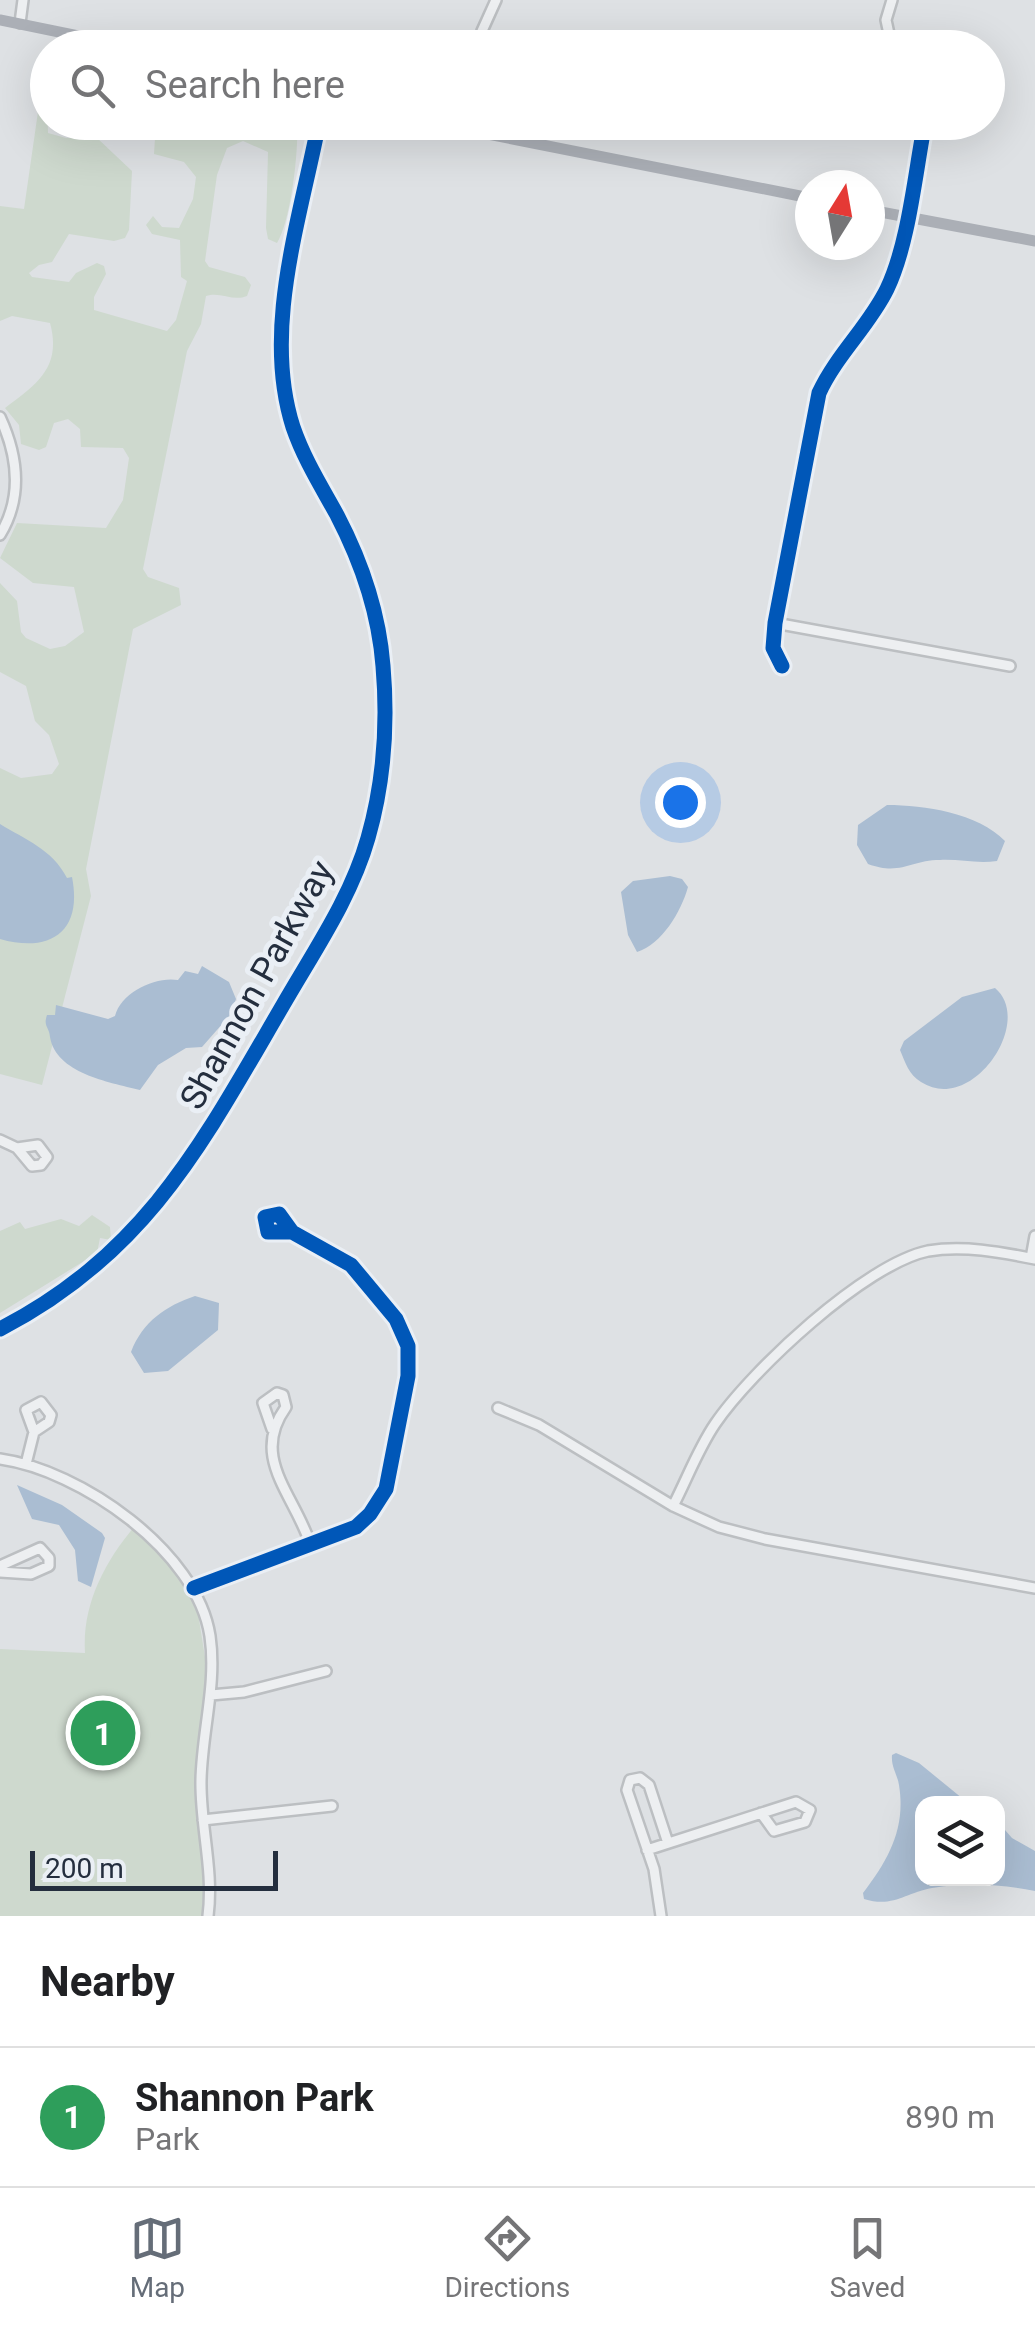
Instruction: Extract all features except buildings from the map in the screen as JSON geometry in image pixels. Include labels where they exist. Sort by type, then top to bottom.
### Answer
[{"type":"street","points":[[20,23],[24,0]]},
{"type":"street","points":[[482,30],[496,0]]},
{"type":"street","points":[[888,30],[886,20],[892,0]]},
{"type":"street","points":[[0,20],[53,30]]},
{"type":"street","name":"Shannon Parkway","points":[[0,1329],[80,1279],[127,1238],[169,1192],[200,1148],[347,894],[368,839],[384,741],[383,662],[357,560],[294,428],[280,352],[284,303],[316,140]]},
{"type":"street","points":[[531,140],[795,195]]},
{"type":"street","points":[[782,666],[773,648],[775,624],[819,392],[835,359],[886,290],[921,140]]},
{"type":"street","points":[[885,212],[1035,241]]},
{"type":"street","points":[[0,417],[10,439],[16,478],[12,510],[0,535]]},
{"type":"street","points":[[775,624],[1010,666]]},
{"type":"street","points":[[0,1140],[16,1148]]},
{"type":"street","points":[[194,1588],[356,1527],[382,1498],[409,1355],[401,1327],[352,1265],[292,1232]]},
{"type":"street","points":[[673,1506],[714,1425],[746,1385],[864,1279],[894,1262],[952,1248],[1033,1259],[1035,1236]]},
{"type":"street","points":[[498,1408],[540,1426],[673,1506],[719,1527],[765,1539],[1035,1588]]},
{"type":"street","points":[[272,1429],[270,1454],[310,1544]]},
{"type":"street","points":[[26,1464],[34,1432]]},
{"type":"street","points":[[0,1459],[26,1464],[90,1493],[159,1546],[194,1588],[209,1632],[211,1695],[201,1763],[210,1877],[208,1916]]},
{"type":"street","points":[[40,1548],[50,1558],[48,1566],[32,1574],[0,1569],[40,1548]]},
{"type":"street","points":[[211,1695],[244,1692],[326,1671]]},
{"type":"street","points":[[661,1916],[660,1891],[627,1790],[635,1778],[649,1785],[668,1843]]},
{"type":"street","points":[[647,1850],[761,1813],[796,1802],[810,1810],[802,1824],[774,1831],[761,1813]]},
{"type":"street","points":[[203,1820],[332,1806]]},
{"type":"shaded area","points":[[34,140],[99,140],[132,171],[129,230],[125,238],[114,241],[69,234],[52,262],[29,273],[32,277],[69,282],[76,273],[97,263],[104,266],[106,274],[94,297],[94,310],[167,331],[176,320],[187,281],[181,277],[180,240],[152,234],[146,225],[153,216],[162,227],[179,228],[193,199],[196,177],[184,162],[154,154],[155,140],[297,140],[290,202],[277,243],[268,239],[266,228],[268,152],[243,141],[227,148],[217,175],[205,261],[209,267],[245,277],[251,285],[242,298],[206,296],[201,324],[187,351],[143,569],[148,577],[179,588],[181,605],[133,629],[86,869],[91,896],[42,1085],[0,1074],[0,768],[21,778],[52,774],[59,764],[49,735],[35,721],[26,686],[0,672],[0,583],[17,601],[21,632],[26,638],[50,649],[65,646],[84,632],[74,587],[33,583],[0,558],[17,523],[106,528],[123,500],[129,458],[123,448],[81,447],[80,429],[68,419],[54,423],[46,447],[39,450],[21,444],[19,425],[5,408],[44,373],[53,351],[50,323],[12,316],[0,321],[0,206],[24,209]]},
{"type":"shaded area","points":[[92,1215],[110,1227],[111,1240],[100,1238],[97,1253],[0,1313],[0,1231],[20,1222],[25,1229],[61,1219],[79,1226]]},
{"type":"shaded area","points":[[134,1527],[194,1588],[211,1695],[201,1763],[207,1916],[0,1916],[0,1649],[85,1653],[87,1618],[97,1586]]},
{"type":"water","points":[[887,805],[966,817],[994,831],[1005,841],[997,861],[930,861],[897,868],[868,864],[857,845],[858,825]]},
{"type":"water","points":[[0,824],[38,846],[67,878],[72,877],[74,896],[67,925],[47,940],[18,943],[0,939]]},
{"type":"water","points":[[670,876],[682,879],[688,887],[681,907],[662,935],[637,952],[628,935],[621,892],[633,881]]},
{"type":"water","points":[[202,966],[229,982],[236,999],[231,1014],[202,1047],[186,1048],[158,1065],[140,1090],[85,1074],[54,1049],[46,1022],[47,1015],[55,1015],[56,1005],[108,1019],[140,988],[178,980],[185,971],[198,974]]},
{"type":"water","points":[[995,988],[1005,1003],[1007,1021],[1003,1041],[992,1060],[960,1086],[940,1089],[917,1079],[900,1050],[904,1041],[962,997]]},
{"type":"water","points":[[195,1296],[219,1303],[218,1330],[168,1371],[144,1373],[131,1352],[136,1341],[165,1310]]},
{"type":"water","points":[[17,1485],[62,1505],[102,1533],[105,1538],[91,1587],[78,1581],[75,1550],[59,1525],[32,1519]]},
{"type":"water","points":[[896,1753],[919,1763],[959,1796],[915,1796],[915,1886],[949,1886],[891,1901],[874,1901],[864,1899],[863,1893],[888,1855],[900,1815],[892,1755]]},
{"type":"water","points":[[1005,1830],[1035,1851],[1035,1891],[1002,1886]]},
{"type":"cycle path","points":[[0,1329],[51,1299],[95,1266],[167,1190],[226,1103],[319,944],[352,882],[368,838],[378,796],[385,731],[377,627],[354,551],[293,427],[284,390],[281,352],[287,275],[315,140]]},
{"type":"cycle path","points":[[782,666],[773,648],[775,623],[819,393],[880,302],[895,271],[922,140]]},
{"type":"cycle path","points":[[194,1588],[356,1527],[386,1489],[408,1376],[408,1346],[396,1319],[351,1265],[292,1232],[279,1214],[265,1217],[268,1232],[292,1232]]},
{"type":"place","name":"Shannon Park","points":[[103,1733]]}]
